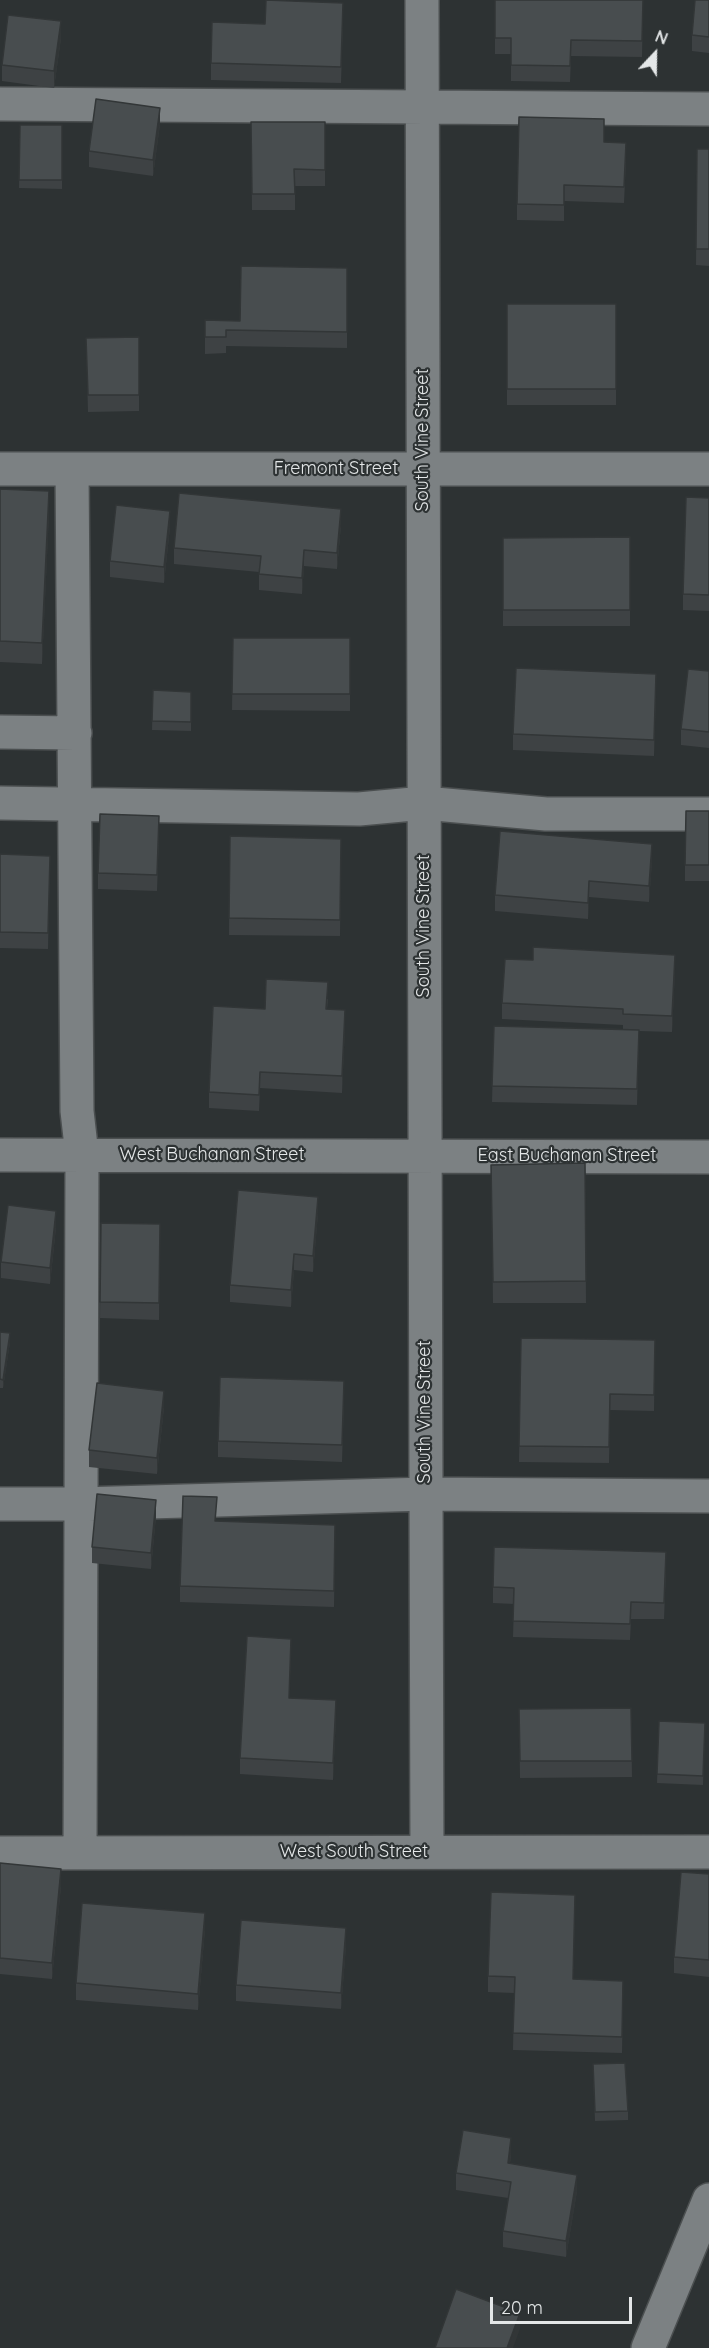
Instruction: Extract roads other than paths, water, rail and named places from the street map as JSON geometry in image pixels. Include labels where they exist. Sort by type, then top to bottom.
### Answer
[{"type":"street","name":"South Vine Street","points":[[422,0],[426,1852]]},
{"type":"street","points":[[0,104],[709,109]]},
{"type":"street","name":"Fremont Street","points":[[0,469],[709,469]]},
{"type":"street","points":[[72,469],[77,1111],[82,1155],[80,1852]]},
{"type":"street","points":[[0,732],[75,733]]},
{"type":"street","points":[[0,803],[359,810],[424,803],[546,814],[709,814]]},
{"type":"street","name":"West Buchanan Street","points":[[0,1155],[424,1155]]},
{"type":"street","name":"East Buchanan Street","points":[[424,1155],[709,1157]]},
{"type":"street","points":[[0,1504],[80,1504],[426,1494],[709,1496]]},
{"type":"street","name":"West South Street","points":[[0,1852],[709,1852]]},
{"type":"street","points":[[648,2348],[709,2200]]}]
